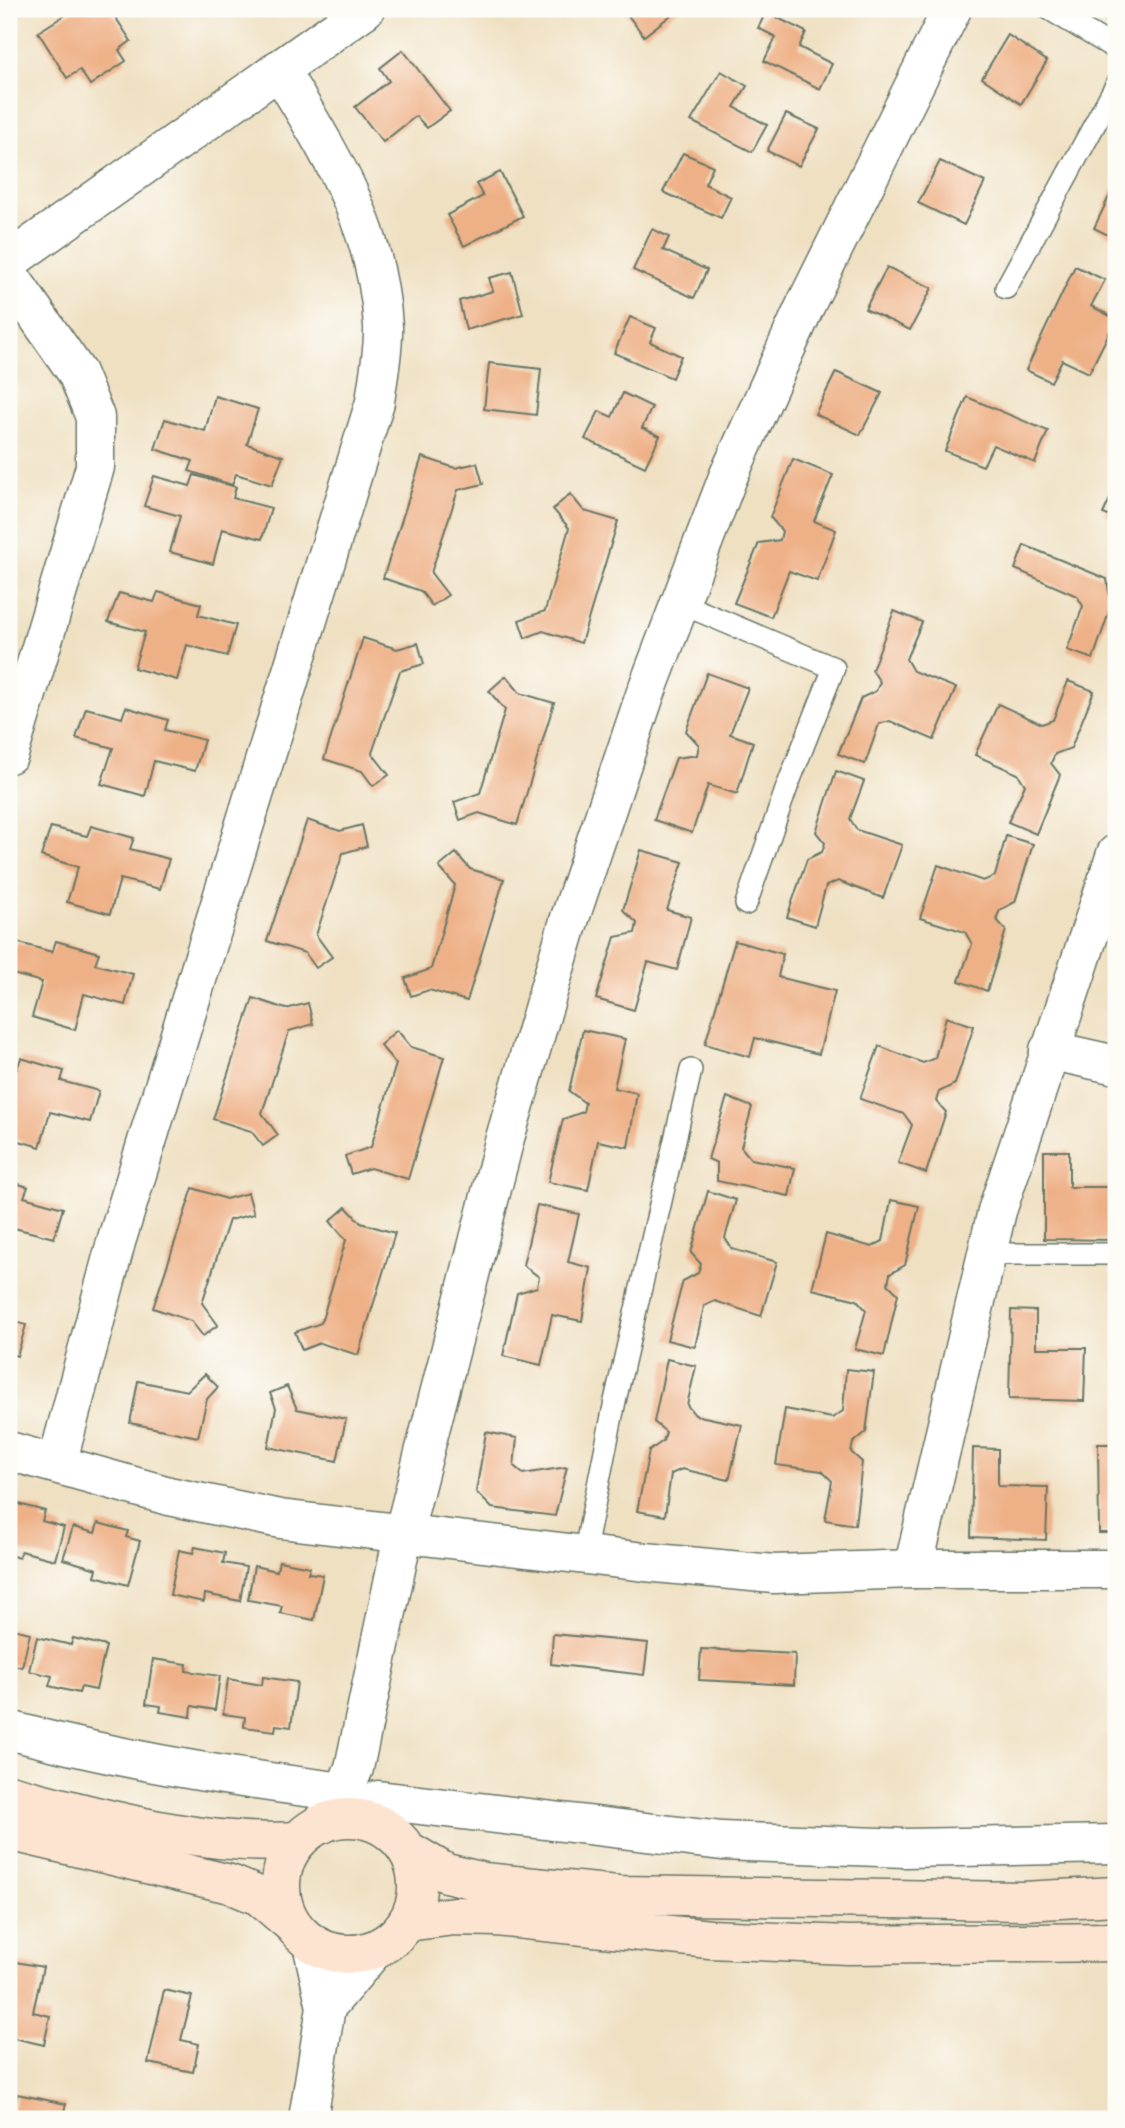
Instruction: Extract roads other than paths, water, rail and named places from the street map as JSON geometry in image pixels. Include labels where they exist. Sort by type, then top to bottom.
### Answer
[{"type":"street","points":[[9,261],[365,9]]},
{"type":"street","points":[[9,1831],[199,1874],[230,1884],[259,1896],[302,1934],[331,1953],[353,1955],[374,1950],[393,1939],[407,1923],[416,1901],[417,1878],[402,1843],[361,1796],[363,1729],[404,1531],[505,1138],[565,933],[680,603],[727,477],[806,304],[952,9]]},
{"type":"street","points":[[57,1464],[120,1229],[375,401],[383,329],[375,258],[356,207],[328,150],[279,69]]},
{"type":"street","points":[[9,275],[77,373],[95,417],[95,467],[9,754]]},
{"type":"street","points":[[913,1569],[996,1211],[1116,854]]},
{"type":"street","points":[[1049,1051],[1116,1065]]},
{"type":"street","points":[[9,1451],[169,1496],[280,1519],[404,1531],[584,1555],[774,1574],[913,1569],[1116,1569]]},
{"type":"street","points":[[9,1730],[68,1746],[218,1777],[722,1841],[905,1848],[1116,1844]]},
{"type":"street","points":[[9,1794],[199,1837],[251,1843],[310,1833],[331,1819],[355,1818],[377,1824],[446,1873],[484,1882],[618,1895],[1023,1901],[1116,1896]]},
{"type":"street","points":[[308,2119],[326,2007],[302,1934],[284,1911],[280,1890],[283,1867],[310,1833],[361,1796]]},
{"type":"street","points":[[407,1923],[454,1916],[496,1917],[710,1939],[848,1945],[1116,1942]]},
{"type":"street","points":[[326,2007],[374,1950]]},
{"type":"lane","points":[[1049,9],[1116,49]]},
{"type":"lane","points":[[1006,288],[1116,85]]},
{"type":"lane","points":[[680,603],[834,668],[787,787],[746,904]]},
{"type":"lane","points":[[584,1555],[617,1388],[691,1070]]},
{"type":"lane","points":[[986,1254],[1116,1254]]}]
